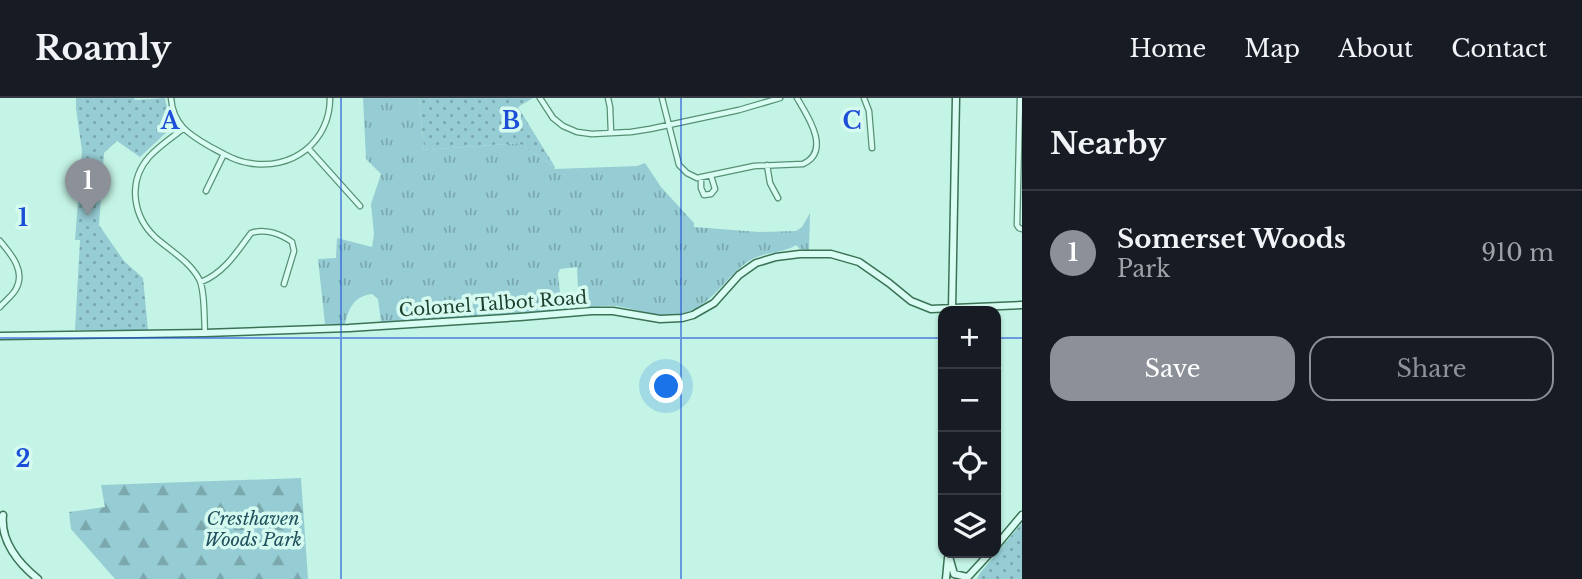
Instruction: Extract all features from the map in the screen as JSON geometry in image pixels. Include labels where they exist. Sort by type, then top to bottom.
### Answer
[{"type":"main road","points":[[952,306],[956,98]]},
{"type":"main road","name":"Colonel Talbot Road","points":[[0,336],[349,328],[592,311],[613,311],[660,319],[682,318],[714,303],[739,275],[756,263],[800,254],[831,254],[859,262],[911,301],[938,309]]},
{"type":"main road","name":"Colonel Talbot Road","points":[[1001,306],[1022,305]]},
{"type":"main road","points":[[3,515],[1,521],[8,548],[23,567],[38,579]]},
{"type":"main road","points":[[1001,540],[1022,515]]},
{"type":"main road","points":[[948,558],[948,579]]},
{"type":"main road","points":[[949,558],[954,574],[969,578],[986,558]]},
{"type":"street","points":[[171,98],[172,107],[183,129],[194,138],[248,163],[274,164],[295,157],[318,137],[330,111],[330,98]]},
{"type":"street","points":[[540,98],[553,118],[564,126],[577,132],[592,134],[631,132],[669,125],[780,98]]},
{"type":"street","points":[[608,98],[611,133]]},
{"type":"street","points":[[663,98],[679,166],[697,178],[754,166],[808,162],[814,155],[816,132],[797,98]]},
{"type":"street","points":[[863,98],[869,111],[872,148]]},
{"type":"street","points":[[1020,98],[1021,163],[1017,225],[1022,229]]},
{"type":"street","points":[[183,129],[148,158],[137,176],[135,197],[143,223],[158,240],[190,267],[201,282],[205,333]]},
{"type":"street","points":[[308,148],[360,206]]},
{"type":"street","points":[[206,191],[224,154]]},
{"type":"street","points":[[767,165],[770,183],[778,198]]},
{"type":"street","points":[[701,177],[704,195],[711,194],[715,189],[711,176]]},
{"type":"street","points":[[201,282],[211,278],[226,265],[251,233],[262,230],[284,236],[292,242],[294,251],[284,284]]},
{"type":"street","points":[[0,241],[17,262],[19,276],[16,289],[0,307]]},
{"type":"green space","points":[[76,98],[165,98],[171,128],[140,157],[117,141],[104,153],[99,225],[124,261],[143,278],[148,330],[75,330],[80,240],[75,240],[82,151]]},
{"type":"green space","points":[[363,98],[419,98],[424,150],[519,143],[555,167],[554,169],[637,166],[645,163],[661,187],[694,223],[694,227],[759,232],[796,231],[802,227],[810,213],[809,250],[800,249],[796,245],[754,258],[700,306],[676,315],[654,314],[617,306],[579,308],[577,267],[560,269],[560,293],[554,302],[554,310],[381,322],[378,299],[372,294],[361,297],[353,304],[345,324],[325,324],[318,259],[336,258],[337,238],[372,247],[374,234],[371,204],[381,174],[366,159]]},
{"type":"green space","points":[[419,98],[533,98],[518,107],[555,167],[519,143],[424,150]]},
{"type":"green space","name":"Cresthaven Woods Park","points":[[301,478],[308,579],[115,579],[71,529],[69,512],[105,507],[101,485]]},
{"type":"green space","points":[[1022,523],[1022,579],[977,579],[993,558],[1001,558],[1001,548]]},
{"type":"place","name":"Somerset Woods","points":[[88,216]]}]
